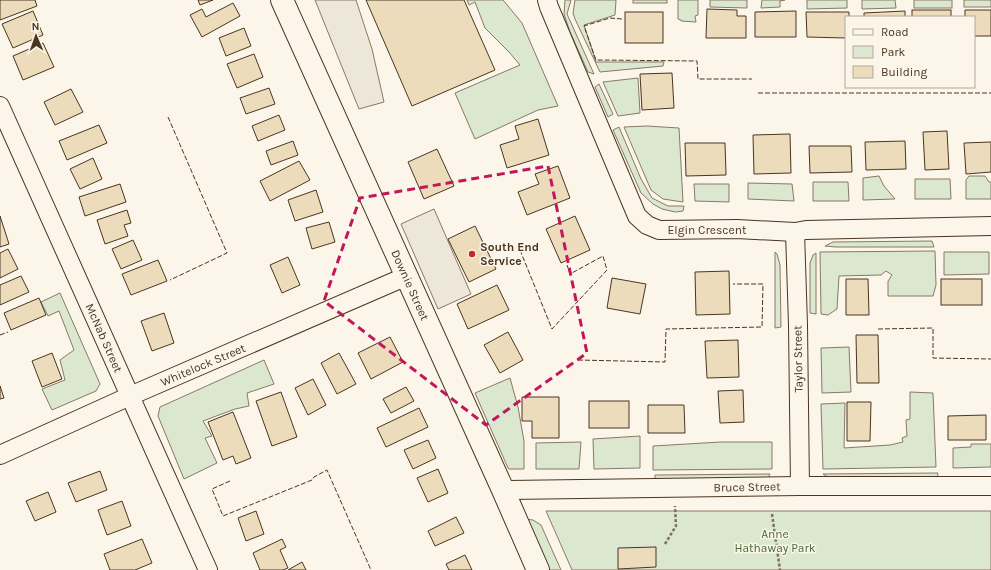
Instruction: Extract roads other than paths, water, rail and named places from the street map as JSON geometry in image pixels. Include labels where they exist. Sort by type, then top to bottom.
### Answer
[{"type":"main road","name":"Downie Street","points":[[282,0],[538,570]]},
{"type":"street","name":"Elgin Crescent","points":[[547,0],[637,216],[647,225],[659,230],[737,229],[795,232],[806,230],[991,226]]},
{"type":"street","name":"McNab Street","points":[[0,106],[208,570]]},
{"type":"street","name":"Taylor Street","points":[[795,232],[800,486]]},
{"type":"street","name":"Whitelock Street","points":[[0,455],[130,396],[406,276]]},
{"type":"street","name":"Bruce Street","points":[[503,490],[800,486],[991,486]]},
{"type":"place","name":"South End Service","points":[[472,254]]},
{"type":"park label","name":"Anne Hathaway Park","points":[[775,541]]}]
